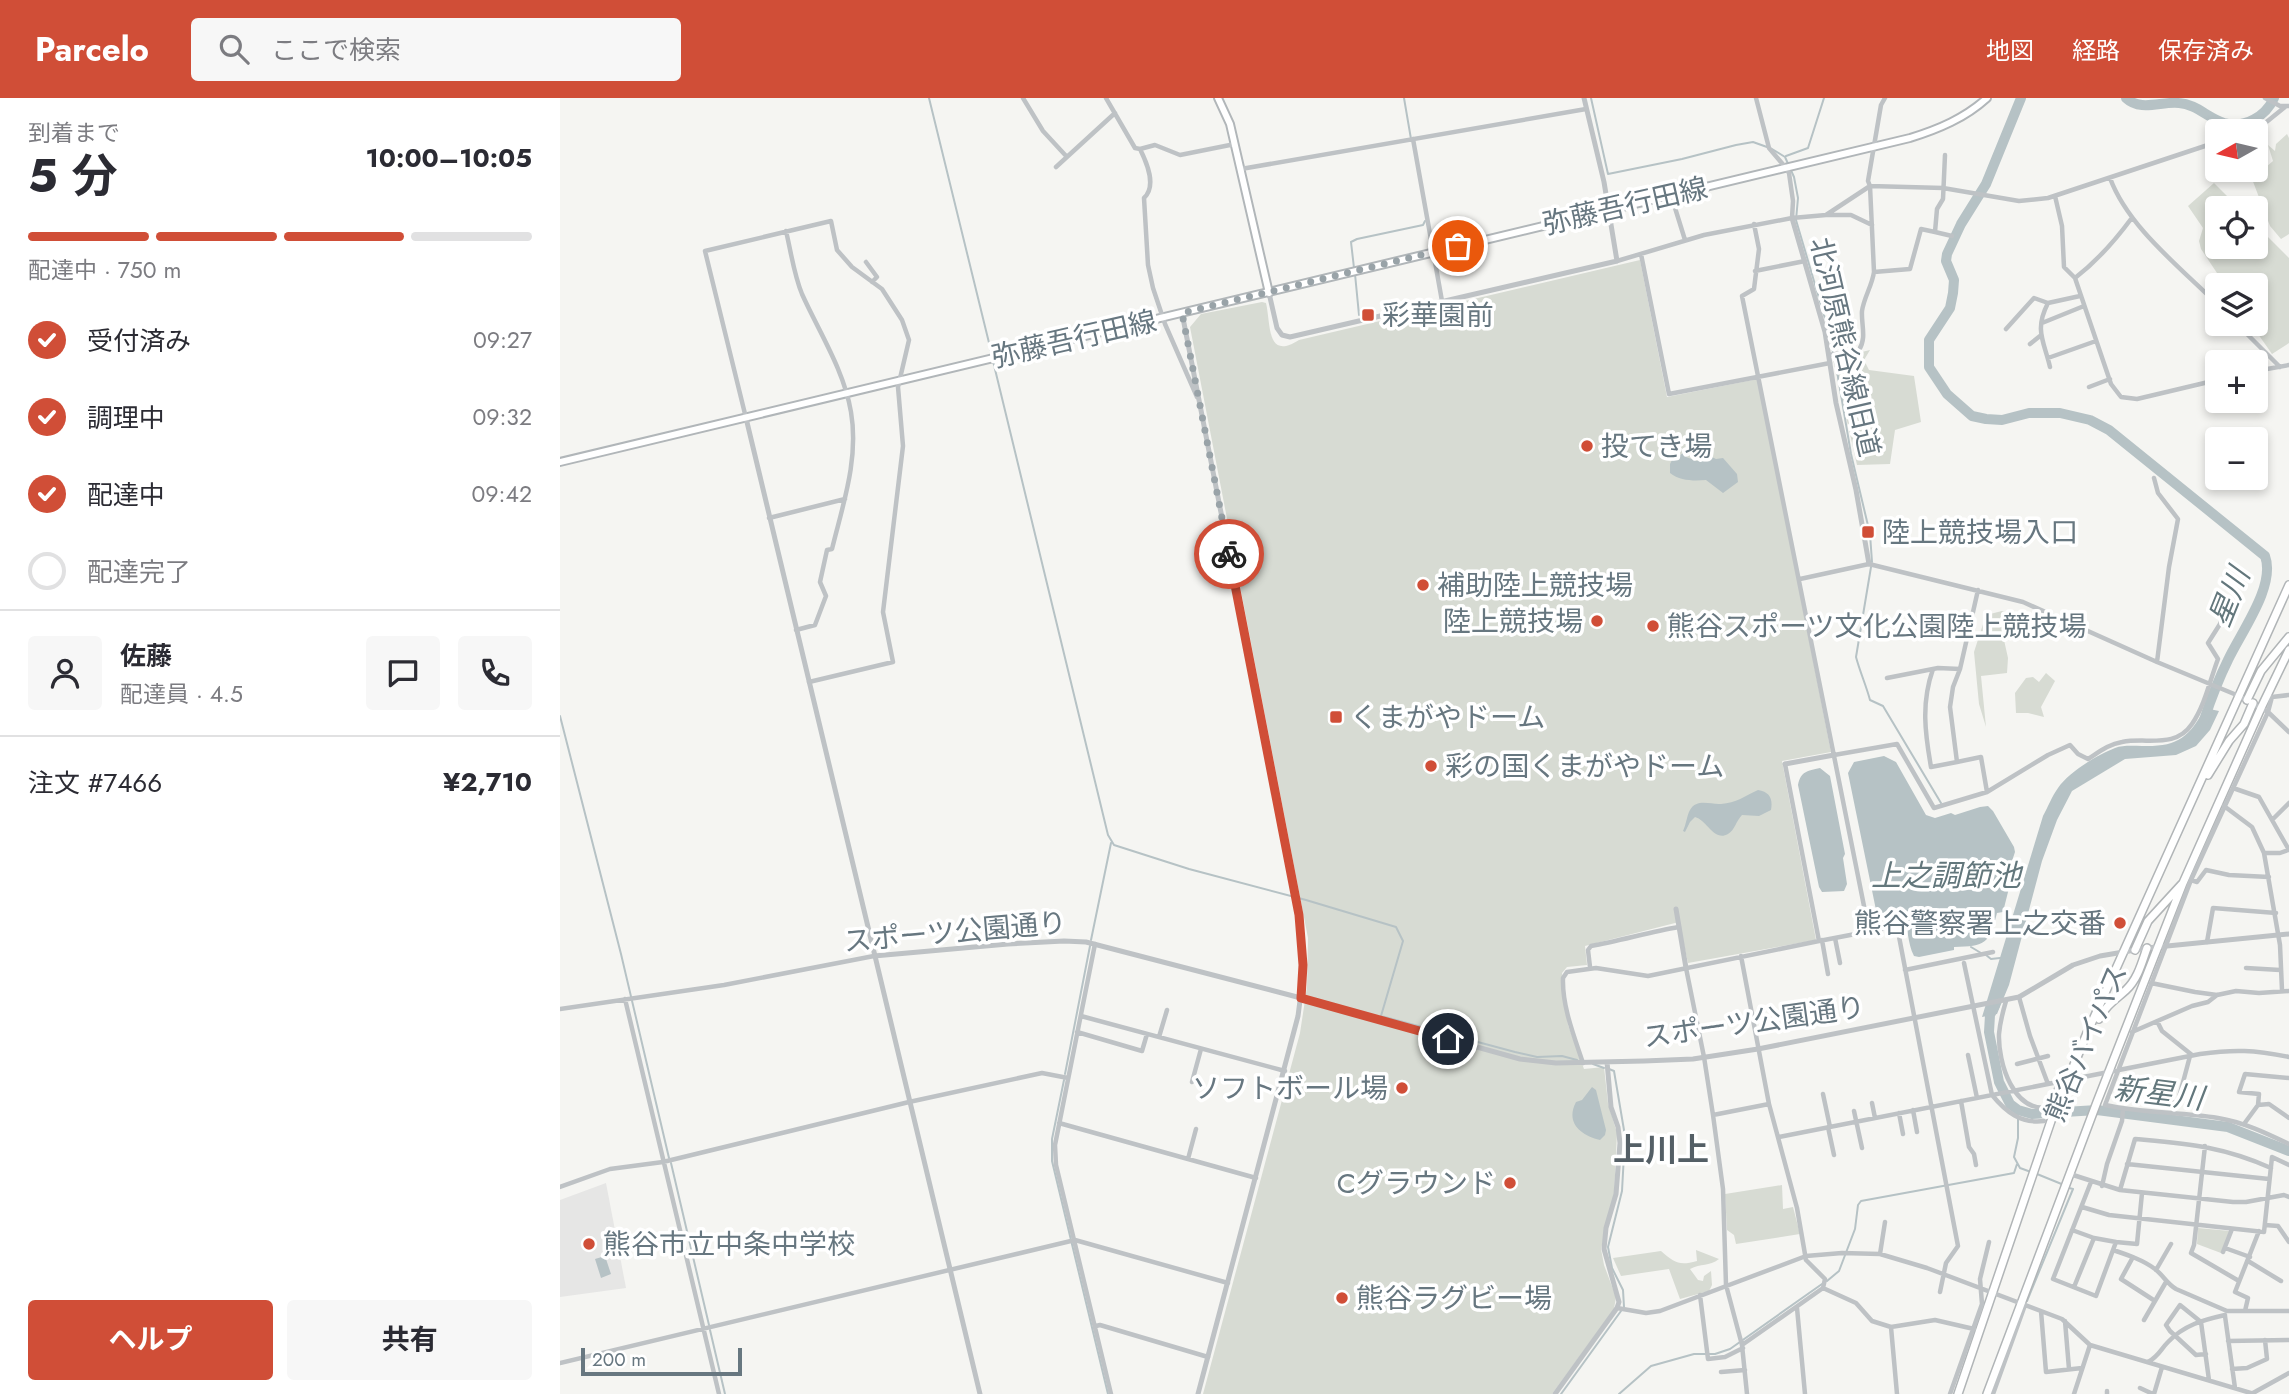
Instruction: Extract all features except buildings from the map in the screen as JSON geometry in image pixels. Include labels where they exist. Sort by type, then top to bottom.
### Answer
[{"type":"highway","name":"熊谷バイパス","points":[[1958,1394],[2034,1173],[2047,1121],[2056,1107],[2289,585]]},
{"type":"highway","points":[[2200,783],[2257,706],[2261,671],[2289,636]]},
{"type":"highway","name":"熊谷バイパス","points":[[1987,1394],[2108,1073],[2162,947],[2257,706],[2289,650]]},
{"type":"highway","points":[[2135,950],[2148,921],[2178,886],[2187,882]]},
{"type":"highway","points":[[2085,1039],[2091,1035],[2105,1007],[2136,978],[2147,948]]},
{"type":"main road","name":"弥藤吾行田線","points":[[560,463],[1931,132],[1972,111],[1987,98]]},
{"type":"main road","points":[[1221,100],[1235,144],[1269,293]]},
{"type":"street","points":[[1023,98],[1043,131],[1067,157]]},
{"type":"street","points":[[1106,98],[1135,148],[1154,145],[1180,155],[1235,144]]},
{"type":"street","points":[[1584,98],[1618,261]]},
{"type":"street","points":[[1756,98],[1769,148],[1786,167],[1793,201],[1792,218],[1852,215],[1872,225]]},
{"type":"street","points":[[1829,355],[1859,350],[1864,343],[1862,309],[1873,283],[1874,272],[1868,181],[1881,105],[1885,98]]},
{"type":"street","points":[[2267,99],[2285,106],[2268,120]]},
{"type":"street","points":[[1241,169],[1586,108]]},
{"type":"street","points":[[1056,167],[1115,113]]},
{"type":"street","points":[[1413,139],[1442,301]]},
{"type":"street","points":[[1826,215],[1870,186],[1943,188],[2019,201],[2055,196],[2205,146]]},
{"type":"street","points":[[1140,149],[1148,169],[1151,187],[1144,198],[1148,265],[1181,363],[1199,401]]},
{"type":"street","points":[[1935,232],[1937,209],[1943,199],[1945,155]]},
{"type":"street","points":[[2110,177],[2117,196],[2131,219],[2205,292]]},
{"type":"street","points":[[1671,195],[1685,240]]},
{"type":"street","points":[[2055,196],[2062,226],[2064,267],[2075,278],[2109,379],[2116,392],[2121,397],[2137,399],[2205,383]]},
{"type":"street","name":"北河原熊谷線旧道","points":[[1269,293],[1277,328],[1282,335],[1290,337],[1618,261],[1685,240],[1792,218],[1825,332],[1869,564]]},
{"type":"street","points":[[2075,278],[2112,244],[2131,219]]},
{"type":"street","points":[[809,682],[893,662],[883,612],[903,446],[898,387],[909,340],[902,320],[882,289],[852,267],[837,250],[831,221],[705,251],[980,1394]]},
{"type":"street","points":[[1754,224],[1759,249],[1754,289],[1742,296],[1869,931]]},
{"type":"street","points":[[1874,272],[1910,269],[1921,229],[1952,236]]},
{"type":"street","points":[[786,231],[800,290],[837,366],[847,394],[852,414],[853,452],[849,491],[832,549],[827,550],[820,582],[826,596],[815,625],[796,630]]},
{"type":"street","points":[[1641,254],[1669,394],[1830,363]]},
{"type":"street","points":[[866,261],[877,277],[872,282]]},
{"type":"street","points":[[1755,271],[1805,261]]},
{"type":"street","points":[[2006,329],[2034,298],[2048,303],[2080,296]]},
{"type":"street","points":[[2048,303],[2040,336],[2050,367]]},
{"type":"street","points":[[2041,324],[2084,306]]},
{"type":"street","points":[[1182,313],[1299,915],[1303,965],[1301,998],[1285,1071],[1198,1394]]},
{"type":"street","points":[[2030,344],[2040,336]]},
{"type":"street","points":[[2249,336],[2280,367]]},
{"type":"street","points":[[2048,358],[2096,341]]},
{"type":"street","points":[[2268,369],[2289,366]]},
{"type":"street","points":[[2089,387],[2109,379]]},
{"type":"street","points":[[2154,478],[2158,494],[2178,519],[2157,662]]},
{"type":"street","points":[[769,517],[845,499]]},
{"type":"street","points":[[1800,579],[1869,564],[2033,605],[2239,696],[2257,706],[2289,732]]},
{"type":"street","points":[[1957,762],[1950,708],[1978,590]]},
{"type":"street","points":[[1828,974],[1785,764],[1897,744],[1934,808],[1987,792],[2048,755],[2070,745],[2078,754],[2088,759],[2123,741],[2165,741],[2177,737],[2193,723],[2211,684],[2218,659],[2208,643],[2222,616]]},
{"type":"street","points":[[1887,678],[1933,668],[1959,669]]},
{"type":"street","points":[[1933,668],[1926,693],[1924,727],[1931,767],[1981,757],[1987,792]]},
{"type":"street","points":[[2269,877],[2229,875],[2206,870],[2197,882],[2187,882],[2233,788],[2257,706],[2272,697],[2289,695]]},
{"type":"street","points":[[2233,788],[2259,797],[2289,850],[2264,853]]},
{"type":"street","points":[[2272,820],[2289,803]]},
{"type":"street","points":[[2224,806],[2252,827],[2264,853],[2279,935],[2281,990]]},
{"type":"street","points":[[2283,839],[2289,834]]},
{"type":"street","points":[[2207,942],[2213,908],[2276,913]]},
{"type":"street","points":[[1676,909],[1713,1115],[1723,1189],[1726,1285],[1742,1344],[1747,1394]]},
{"type":"street","points":[[1583,1063],[1571,1025],[1563,978],[1567,972],[1590,967],[1648,976],[1897,926],[1958,1246],[1946,1263],[1940,1292]]},
{"type":"street","points":[[1590,967],[1588,950],[1591,947],[1679,927]]},
{"type":"street","name":"スポーツ公園通り","points":[[560,1009],[724,985],[874,956],[1063,941],[1095,944],[1520,1059],[1545,1063],[1607,1062],[1704,1057],[1758,1049],[2006,1001],[2019,997],[2084,960],[2147,948],[2289,934]]},
{"type":"street","points":[[1835,938],[1840,963]]},
{"type":"street","points":[[1095,944],[1055,1145],[1056,1165],[1111,1394]]},
{"type":"street","points":[[2162,947],[2105,1105],[2218,1118],[2244,1124],[2289,1143]]},
{"type":"street","points":[[1905,970],[1993,953]]},
{"type":"street","points":[[1700,1295],[1707,1355],[1725,1357],[1797,1308],[1823,1287],[1825,1279],[1806,1260],[1797,1208],[1769,1104],[1741,956]]},
{"type":"street","points":[[1964,963],[1976,1006],[1992,1095],[2000,1105],[2021,1120],[2047,1121]]},
{"type":"street","points":[[2246,968],[2280,970]]},
{"type":"street","points":[[2151,983],[2217,995],[2236,991],[2289,991]]},
{"type":"street","points":[[2132,1032],[2208,1002],[2217,995]]},
{"type":"street","points":[[2019,997],[2048,1084]]},
{"type":"street","points":[[625,999],[719,1394]]},
{"type":"street","points":[[2006,1001],[1999,1038],[2009,1085],[2025,1102],[2045,1108],[2050,1107],[2058,1082]]},
{"type":"street","points":[[1159,1037],[1167,1010]]},
{"type":"street","points":[[1080,1016],[1285,1071]]},
{"type":"street","points":[[2157,1021],[2162,1031],[2191,1056]]},
{"type":"street","points":[[1077,1032],[1142,1051],[1147,1034]]},
{"type":"street","points":[[1192,1082],[1201,1049]]},
{"type":"street","points":[[1779,1137],[2191,1056],[2256,1050],[2289,1057]]},
{"type":"street","points":[[1968,1055],[1977,1098]]},
{"type":"street","points":[[2017,1065],[2048,1056]]},
{"type":"street","points":[[2167,1102],[2178,1101],[2191,1056]]},
{"type":"street","points":[[1555,1394],[1617,1308],[1618,1294],[1604,1249],[1606,1228],[1616,1194],[1620,1143],[1611,1107],[1607,1062]]},
{"type":"street","points":[[560,1187],[610,1169],[663,1163],[909,1102],[1042,1073],[1068,1078]]},
{"type":"street","points":[[2244,1124],[2258,1105],[2259,1094],[2239,1092],[2245,1074],[2289,1078]]},
{"type":"street","points":[[1823,1094],[1834,1155]]},
{"type":"street","points":[[1961,1101],[1969,1147],[1974,1154],[1976,1165]]},
{"type":"street","points":[[1872,1103],[1875,1118]]},
{"type":"street","points":[[1713,1115],[1769,1104]]},
{"type":"street","points":[[2258,1105],[2269,1104],[2289,1118]]},
{"type":"street","points":[[2102,1186],[2122,1121],[2123,1109]]},
{"type":"street","points":[[1913,1110],[1917,1132]]},
{"type":"street","points":[[1854,1111],[1861,1148]]},
{"type":"street","points":[[1899,1113],[1903,1134]]},
{"type":"street","points":[[1059,1123],[1256,1178]]},
{"type":"street","points":[[1188,1159],[1196,1129]]},
{"type":"street","points":[[2120,1190],[2135,1139],[2205,1146],[2245,1157],[2271,1168]]},
{"type":"street","points":[[2205,1146],[2191,1253],[2239,1281]]},
{"type":"street","points":[[2082,1207],[2109,1215],[2264,1232],[2272,1157],[2289,1165]]},
{"type":"street","points":[[2127,1164],[2269,1179]]},
{"type":"street","points":[[2070,1174],[2102,1186],[2142,1193],[2246,1202],[2289,1196]]},
{"type":"street","points":[[2091,1182],[2053,1279],[2096,1296],[2116,1242]]},
{"type":"street","points":[[2072,1230],[2094,1238],[2137,1244],[2142,1193]]},
{"type":"street","points":[[1880,1254],[1885,1222]]},
{"type":"street","points":[[2265,1225],[2278,1226],[2288,1239]]},
{"type":"street","points":[[2232,1229],[2224,1250],[2249,1259],[2281,1281]]},
{"type":"street","points":[[2245,1311],[2248,1298],[2235,1292],[2259,1231]]},
{"type":"street","points":[[2074,1287],[2094,1238]]},
{"type":"street","points":[[560,1363],[1075,1240],[1228,1283]]},
{"type":"street","points":[[1950,1394],[1982,1304],[1980,1279],[1989,1242]]},
{"type":"street","points":[[2156,1270],[2171,1244]]},
{"type":"street","points":[[2113,1250],[2133,1257],[2156,1270],[2176,1289],[2226,1313]]},
{"type":"street","points":[[1617,1308],[1646,1313],[1660,1311],[1806,1256],[1880,1254],[2041,1311],[2064,1321],[2090,1345],[2253,1394],[2289,1373]]},
{"type":"street","points":[[2133,1257],[2121,1279],[2155,1301]]},
{"type":"street","points":[[2144,1320],[2166,1282]]},
{"type":"street","points":[[1823,1287],[1856,1303],[1872,1321],[1891,1327],[1935,1320],[1974,1329]]},
{"type":"street","points":[[1993,1394],[2023,1304]]},
{"type":"street","points":[[2206,1354],[2196,1355],[2166,1325],[2180,1305],[2201,1322],[2206,1354],[2209,1380]]},
{"type":"street","points":[[1797,1308],[1805,1394]]},
{"type":"street","points":[[2041,1311],[2046,1372],[2082,1368]]},
{"type":"street","points":[[2147,1362],[2161,1353],[2165,1344],[2183,1327],[2226,1313],[2289,1311]]},
{"type":"street","points":[[2226,1313],[2235,1388]]},
{"type":"street","points":[[2064,1321],[2069,1369]]},
{"type":"street","points":[[1096,1326],[1208,1356]]},
{"type":"street","points":[[1891,1327],[1897,1394]]},
{"type":"street","points":[[2232,1369],[2247,1368],[2267,1359],[2265,1340]]},
{"type":"street","points":[[2228,1341],[2289,1340]]},
{"type":"street","points":[[2074,1394],[2090,1345]]},
{"type":"street","points":[[2140,1388],[2153,1394],[2162,1367]]},
{"type":"street","points":[[1721,1372],[1745,1370]]},
{"type":"shaded area","points":[[2287,134],[2289,234],[2281,239],[2268,221],[2268,196],[2259,196],[2253,182],[2268,182],[2268,165],[2273,161],[2268,145],[2275,151],[2276,144]]},
{"type":"shaded area","points":[[2214,183],[2227,196],[2205,196],[2205,255],[2199,241],[2203,228],[2188,206]]},
{"type":"shaded area","points":[[2268,237],[2289,258],[2289,343],[2272,354],[2259,336],[2268,336],[2268,273],[2217,273],[2208,259],[2268,259]]},
{"type":"shaded area","points":[[1640,260],[1667,397],[1758,379],[1831,752],[1782,761],[1816,940],[1688,963],[1679,922],[1585,946],[1587,965],[1567,967],[1562,973],[1568,1025],[1584,1069],[1604,1067],[1608,1103],[1617,1133],[1614,1197],[1601,1249],[1616,1297],[1614,1309],[1552,1394],[1203,1394],[1300,1033],[1307,987],[1308,938],[1190,327],[1201,314],[1262,302],[1266,303],[1275,343],[1288,345],[1299,340]]},
{"type":"shaded area","points":[[1870,350],[1864,360],[1869,370],[1914,376],[1921,422],[1895,430],[1890,464],[1857,465],[1833,359]]},
{"type":"shaded area","points":[[2002,611],[2025,617],[2026,622],[2004,640],[2008,658],[2007,673],[1981,676],[1986,727],[1979,704],[1974,652],[1986,615]]},
{"type":"shaded area","points":[[2046,673],[2055,681],[2041,707],[2044,717],[2016,713],[2015,693],[2026,678],[2033,677],[2039,682]]},
{"type":"shaded area","name":"熊谷市立中条中学校","points":[[606,1183],[626,1288],[560,1297],[560,1200]]},
{"type":"shaded area","points":[[1782,1185],[1783,1209],[1793,1207],[1800,1234],[1736,1244],[1734,1235],[1727,1230],[1725,1194]]},
{"type":"shaded area","points":[[2198,1228],[2230,1231],[2221,1253],[2197,1244]]},
{"type":"shaded area","points":[[1696,1250],[1719,1259],[1690,1269],[1698,1280],[1703,1281],[1704,1276],[1711,1271],[1712,1285],[1709,1291],[1680,1299],[1669,1269],[1621,1276],[1613,1258],[1661,1251],[1674,1261],[1686,1263],[1697,1261]]},
{"type":"water","points":[[1708,442],[1709,445],[1691,450],[1686,457],[1697,461],[1708,455],[1716,459],[1723,458],[1737,474],[1738,482],[1723,493],[1706,480],[1683,479],[1670,473],[1673,458]]},
{"type":"water","points":[[2205,708],[2219,711],[2210,730],[2196,746],[2176,755],[2125,759],[2072,791],[2057,820],[2042,861],[2009,985],[1997,1014],[1982,1017],[2043,816],[2058,788],[2084,765],[2115,748],[2164,745],[2181,739],[2193,727]]},
{"type":"water","name":"上之調節池","points":[[1884,756],[1896,762],[1926,815],[1935,818],[1988,806],[2014,847],[2015,852],[2004,885],[2009,888],[2003,912],[1997,913],[1988,937],[1980,944],[1914,956],[1902,914],[1882,914],[1876,910],[1848,773],[1854,762]]},
{"type":"water","name":"上之調節池","points":[[1820,768],[1830,776],[1845,854],[1843,858],[1847,884],[1844,891],[1822,892],[1819,887],[1798,785],[1805,772]]},
{"type":"water","points":[[1758,790],[1770,797],[1771,810],[1759,816],[1742,815],[1728,834],[1723,836],[1715,833],[1695,817],[1685,832],[1683,831],[1690,810],[1696,804],[1731,802]]},
{"type":"water","points":[[1592,1087],[1596,1090],[1606,1130],[1600,1140],[1581,1131],[1572,1116],[1576,1102],[1582,1100]]},
{"type":"water","points":[[605,1256],[611,1274],[601,1278],[595,1259]]},
{"type":"waterway","points":[[929,98],[992,355]]},
{"type":"waterway","points":[[1404,98],[1411,139]]},
{"type":"waterway","points":[[1591,98],[1608,174],[1753,142],[1767,147]]},
{"type":"waterway","points":[[1786,156],[1808,148],[1824,98]]},
{"type":"waterway","name":"星川","points":[[2021,98],[1986,184],[1961,224],[1947,254],[1946,261],[1954,280],[1953,293],[1950,308],[1929,340],[1929,367],[1947,394],[1972,416],[2002,420],[2029,413],[2060,413],[2090,420],[2109,430],[2265,556],[2267,568],[2262,595],[2224,667],[2204,720]]},
{"type":"waterway","name":"星川","points":[[2126,98],[2145,105],[2185,104],[2218,121],[2232,124],[2254,120],[2266,110],[2274,98]]},
{"type":"waterway","points":[[1772,149],[1785,157],[1794,177],[1798,198],[1796,220],[1836,365],[1851,454],[1870,534],[1872,562]]},
{"type":"waterway","points":[[1354,268],[1351,242],[1423,225],[1425,221]]},
{"type":"waterway","points":[[1355,274],[1359,315]]},
{"type":"waterway","points":[[993,361],[1108,835],[1114,845],[1189,869],[1396,927],[1403,941],[1381,1016],[1537,1057],[1562,1056],[1577,1060]]},
{"type":"waterway","points":[[1871,567],[1856,657],[1870,700],[1883,706],[1941,803]]},
{"type":"waterway","points":[[560,716],[621,954],[669,1158]]},
{"type":"waterway","points":[[1091,940],[1111,843]]},
{"type":"waterway","points":[[1065,1074],[1090,946]]},
{"type":"waterway","points":[[1971,947],[1981,953]]},
{"type":"waterway","points":[[1986,955],[1991,959],[2000,958]]},
{"type":"waterway","name":"新星川","points":[[1995,1005],[1990,1015],[1989,1032],[1999,1082],[2010,1104],[2018,1110],[2032,1114],[2097,1110],[2228,1127],[2289,1151]]},
{"type":"waterway","points":[[1593,1064],[1604,1068]]},
{"type":"waterway","points":[[1609,1069],[1614,1071],[1625,1136],[1622,1191],[1608,1247],[1612,1268],[1623,1290],[1624,1307]]},
{"type":"waterway","points":[[1064,1080],[1052,1139],[1052,1161],[1108,1394]]},
{"type":"waterway","points":[[2018,1110],[2018,1138],[2014,1157],[2020,1168],[2031,1172]]},
{"type":"waterway","points":[[671,1163],[709,1325]]},
{"type":"waterway","points":[[1827,1281],[1839,1271],[1855,1229],[1861,1201],[2014,1173],[2017,1164]]},
{"type":"waterway","points":[[2037,1174],[2064,1185]]},
{"type":"waterway","points":[[2027,1301],[2073,1189],[2069,1188]]},
{"type":"waterway","points":[[1619,1394],[1651,1366],[1694,1354],[1715,1354],[1730,1349],[1822,1284]]},
{"type":"waterway","points":[[1561,1394],[1621,1311]]},
{"type":"waterway","points":[[710,1330],[725,1394]]},
{"type":"way so far","points":[[1229,554],[1182,313],[1458,246]]},
{"type":"place","name":"彩華園前","points":[[1368,315]]},
{"type":"place","name":"投てき場","points":[[1587,446]]},
{"type":"place","name":"陸上競技場入口","points":[[1868,532]]},
{"type":"place","name":"補助陸上競技場","points":[[1423,585]]},
{"type":"place","name":"陸上競技場","points":[[1597,621]]},
{"type":"place","name":"熊谷スポーツ文化公園陸上競技場","points":[[1653,626]]},
{"type":"place","name":"くまがやドーム","points":[[1336,717]]},
{"type":"place","name":"彩の国くまがやドーム","points":[[1431,766]]},
{"type":"place","name":"熊谷警察署上之交番","points":[[2120,923]]},
{"type":"place","name":"ソフトボール場","points":[[1402,1088]]},
{"type":"place","name":"Cグラウンド","points":[[1510,1183]]},
{"type":"place","name":"熊谷市立中条中学校","points":[[589,1244]]},
{"type":"place","name":"熊谷ラグビー場","points":[[1342,1298]]},
{"type":"district","name":"上川上","points":[[1661,1150]]},
{"type":"route","points":[[1229,554],[1299,915],[1303,948],[1301,998],[1448,1039]]}]
